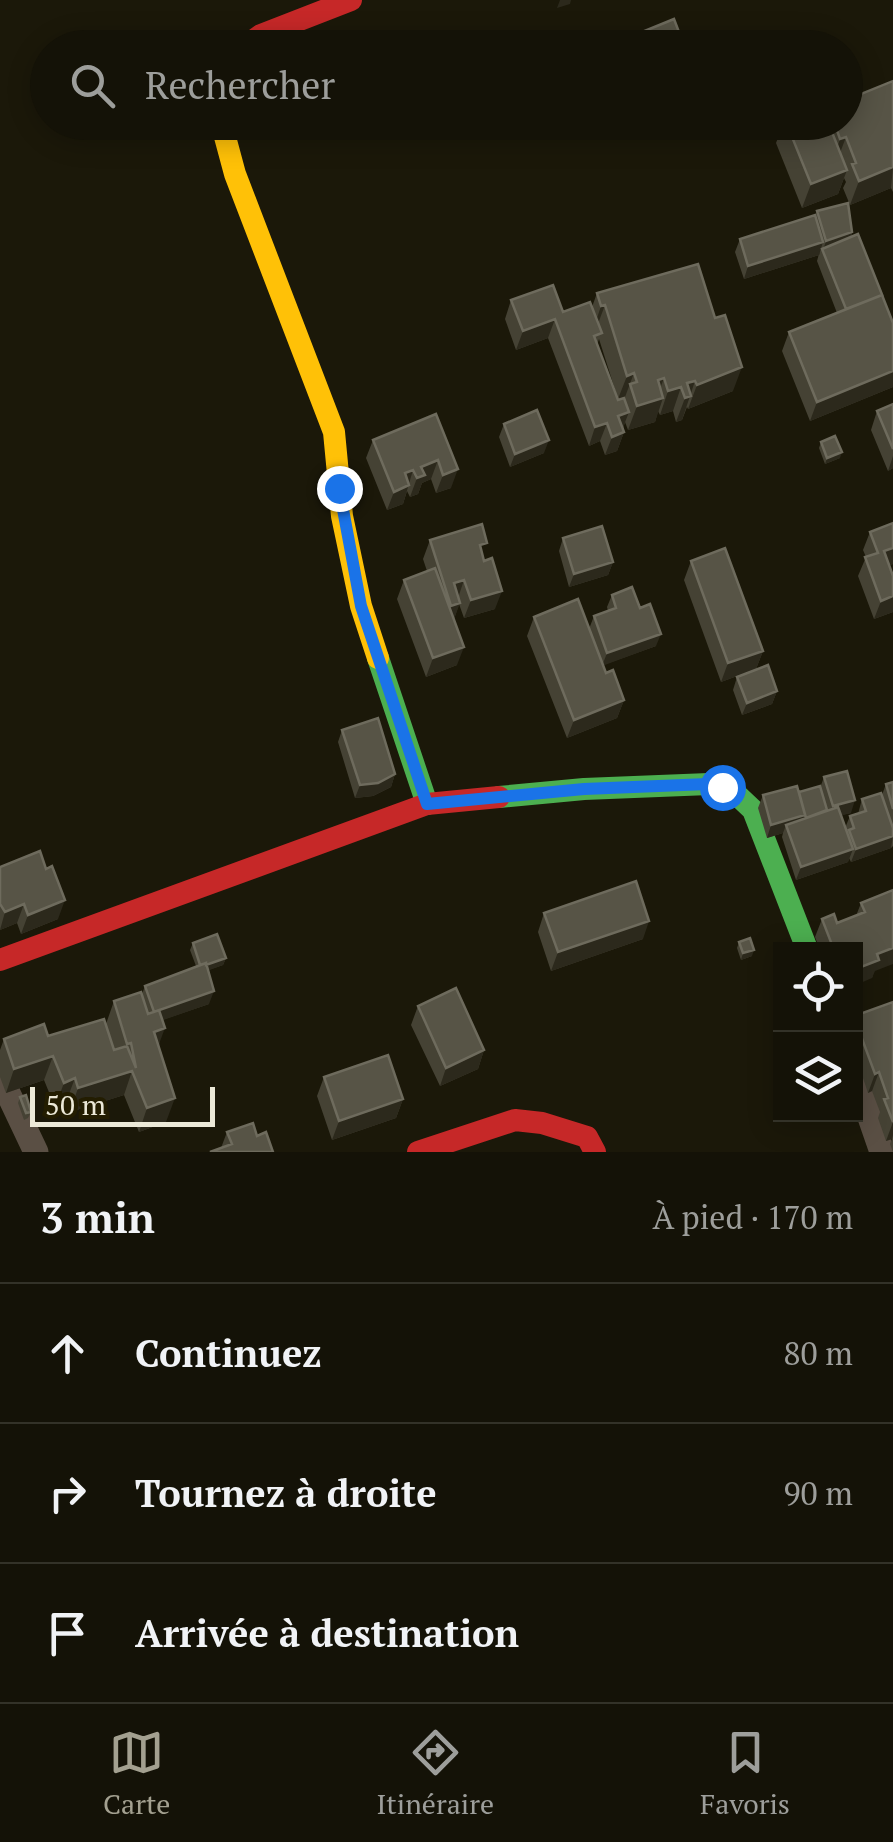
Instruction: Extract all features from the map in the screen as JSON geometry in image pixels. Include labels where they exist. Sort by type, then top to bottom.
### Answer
[{"type":"street","points":[[273,30],[352,0]]},
{"type":"street","points":[[226,140],[235,174],[334,432],[342,516],[361,606],[427,804]]},
{"type":"street","points":[[0,960],[427,804],[584,789],[708,784],[735,794],[753,810],[804,942]]},
{"type":"street","points":[[0,1076],[36,1152]]},
{"type":"street","points":[[863,1098],[882,1152]]},
{"type":"street","points":[[418,1152],[515,1120],[542,1123],[588,1138],[595,1152]]},
{"type":"building","points":[[674,19],[678,30],[647,30]]},
{"type":"building","points":[[893,81],[893,167],[859,181],[847,140],[863,140],[863,93]]},
{"type":"building","points":[[793,140],[835,140],[847,170],[811,184]]},
{"type":"building","points":[[848,203],[852,232],[826,241],[817,211]]},
{"type":"building","points":[[815,215],[823,242],[748,266],[740,239]]},
{"type":"building","points":[[858,234],[883,297],[846,309],[822,249]]},
{"type":"building","points":[[698,264],[715,318],[725,315],[742,367],[697,385],[695,381],[687,383],[691,396],[685,398],[681,387],[668,391],[664,378],[658,380],[663,398],[637,406],[630,384],[637,382],[634,373],[627,376],[605,305],[601,306],[597,293]]},
{"type":"building","points":[[553,285],[563,312],[590,302],[602,333],[594,336],[618,400],[624,398],[629,412],[618,416],[624,432],[612,437],[607,423],[595,427],[555,319],[523,331],[511,300]]},
{"type":"building","points":[[882,295],[893,323],[893,371],[817,402],[789,332]]},
{"type":"building","points":[[893,404],[893,449],[877,411]]},
{"type":"building","points":[[537,410],[549,440],[515,454],[504,424]]},
{"type":"building","points":[[436,414],[458,469],[443,475],[438,460],[421,467],[425,475],[417,478],[413,470],[405,473],[409,485],[394,492],[373,440]]},
{"type":"building","points":[[835,436],[842,452],[827,458],[821,442]]},
{"type":"building","points":[[893,523],[893,548],[884,551],[893,576],[893,596],[881,601],[865,557],[878,553],[870,532]]},
{"type":"building","points":[[482,524],[487,543],[480,545],[484,561],[492,558],[502,591],[471,600],[464,580],[454,583],[460,603],[451,606],[430,540]]},
{"type":"building","points":[[602,526],[613,562],[574,574],[563,538]]},
{"type":"building","points":[[725,548],[763,651],[728,663],[691,561]]},
{"type":"building","points":[[435,568],[464,647],[433,658],[404,580]]},
{"type":"building","points":[[632,587],[640,608],[650,604],[661,634],[607,653],[594,616],[616,608],[612,595]]},
{"type":"building","points":[[578,599],[606,673],[613,670],[624,700],[574,720],[534,617]]},
{"type":"building","points":[[768,665],[777,691],[747,703],[737,677]]},
{"type":"building","points":[[378,718],[395,774],[378,783],[360,785],[342,730]]},
{"type":"building","points":[[847,771],[855,800],[833,806],[824,777]]},
{"type":"building","points":[[893,782],[893,809],[886,784]]},
{"type":"building","points":[[797,786],[805,815],[771,825],[763,795]]},
{"type":"building","points":[[820,786],[827,810],[806,818],[799,792]]},
{"type":"building","points":[[881,793],[893,836],[856,849],[849,830],[854,828],[850,816],[866,811],[862,799]]},
{"type":"building","points":[[838,807],[853,849],[801,867],[786,825]]},
{"type":"building","points":[[40,851],[46,869],[52,866],[65,900],[28,915],[24,904],[5,912],[0,904],[0,867]]},
{"type":"building","points":[[636,881],[649,921],[558,952],[544,913]]},
{"type":"building","points":[[893,890],[893,948],[877,954],[879,960],[863,966],[863,942],[831,942],[822,919],[834,914],[837,923],[865,912],[861,903]]},
{"type":"building","points":[[217,934],[226,958],[200,965],[193,943]]},
{"type":"building","points":[[750,938],[754,950],[743,953],[739,942]]},
{"type":"building","points":[[206,963],[214,991],[154,1012],[145,986]]},
{"type":"building","points":[[456,988],[484,1050],[446,1068],[418,1006]]},
{"type":"building","points":[[141,992],[148,1014],[159,1010],[165,1028],[154,1032],[175,1098],[147,1108],[132,1071],[78,1088],[75,1078],[64,1083],[53,1056],[14,1069],[4,1039],[44,1024],[48,1036],[104,1019],[114,1050],[127,1046],[136,1068],[131,1043],[127,1044],[114,1001]]},
{"type":"building","points":[[893,1002],[893,1122],[879,1072],[875,1074],[863,1041],[863,1013]]},
{"type":"building","points":[[388,1055],[403,1099],[339,1121],[324,1077]]},
{"type":"building","points":[[26,1095],[31,1112],[26,1113],[20,1097]]},
{"type":"building","points":[[253,1123],[257,1136],[266,1132],[273,1152],[210,1152],[232,1144],[227,1132]]},
{"type":"traffic: fast","points":[[378,658],[427,804]]},
{"type":"traffic: fast","points":[[499,797],[709,784],[735,793],[753,810],[804,942]]},
{"type":"traffic: slow","points":[[226,140],[235,174],[334,432],[342,516],[361,606],[378,658]]},
{"type":"traffic: jam","points":[[274,30],[351,0]]},
{"type":"traffic: jam","points":[[0,960],[427,804],[499,797]]},
{"type":"traffic: jam","points":[[418,1152],[515,1120],[542,1123],[587,1137],[595,1152]]},
{"type":"route","points":[[339,488],[361,606],[427,804],[584,789],[708,784],[722,787]]}]
